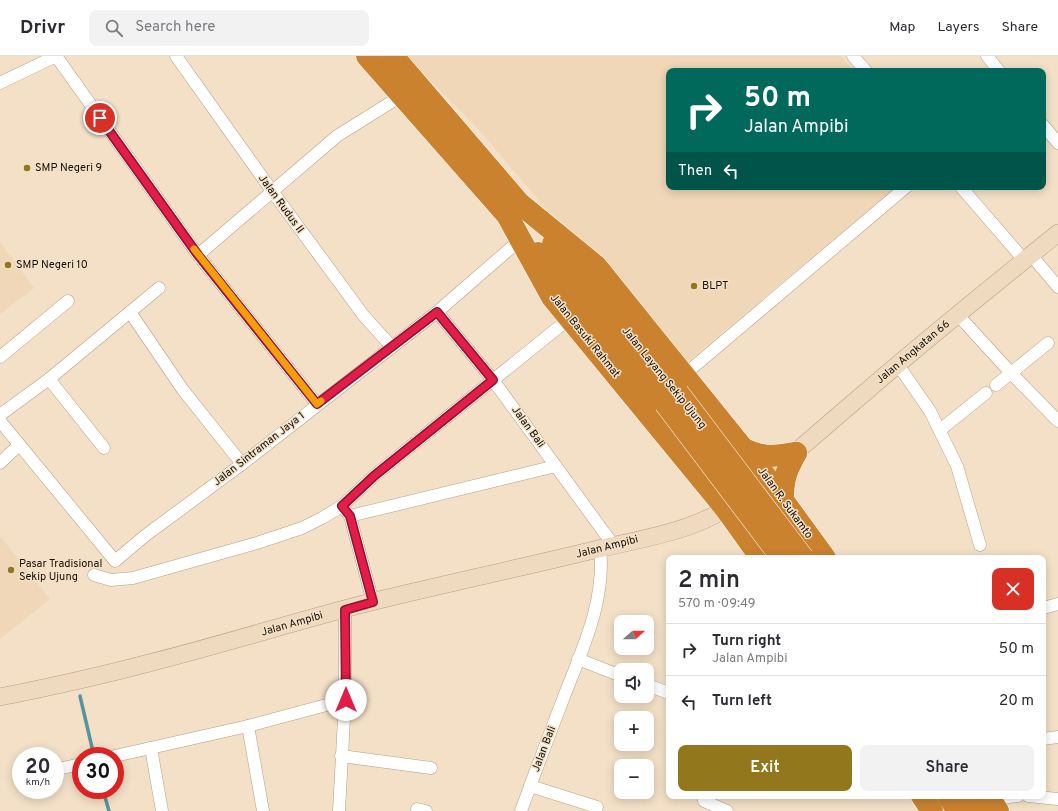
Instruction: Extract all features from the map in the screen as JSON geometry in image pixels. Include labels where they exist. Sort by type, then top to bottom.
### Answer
[{"type":"highway","name":"Jalan Basuki Rahmat","points":[[367,56],[401,96],[513,209],[596,266],[676,390],[739,443]]},
{"type":"highway","name":"Jalan Basuki Rahmat","points":[[393,56],[513,209],[520,240],[552,297],[726,509],[760,555]]},
{"type":"highway","name":"Jalan Layang Sekip Ujung","points":[[513,209],[676,390],[801,555]]},
{"type":"highway","name":"Jalan Layang Sekip Ujung","points":[[676,390],[780,555]]},
{"type":"highway","points":[[690,465],[715,474],[726,474],[731,471],[740,459],[739,443]]},
{"type":"highway","points":[[739,443],[755,454],[767,457],[796,453]]},
{"type":"highway","name":"Jalan R. Sukamto","points":[[739,443],[768,475],[783,500],[823,555]]},
{"type":"highway","points":[[783,500],[783,484],[786,472],[796,453]]},
{"type":"highway","points":[[762,555],[759,537],[764,521],[776,516],[793,522],[809,536]]},
{"type":"highway","points":[[924,799],[932,811]]},
{"type":"highway","points":[[950,799],[958,811]]},
{"type":"highway","points":[[976,799],[988,804]]},
{"type":"street","points":[[0,83],[56,56],[198,255],[317,404]]},
{"type":"street","name":"Jalan Rudus II","points":[[176,56],[272,191],[364,316],[392,347]]},
{"type":"street","points":[[987,56],[996,68]]},
{"type":"street","points":[[857,57],[864,68]]},
{"type":"street","points":[[198,255],[337,136],[401,96]]},
{"type":"street","points":[[1046,129],[1058,143]]},
{"type":"street","points":[[676,390],[903,190]]},
{"type":"street","points":[[964,190],[1027,258],[1058,287]]},
{"type":"street","name":"Jalan Angkatan 66","points":[[726,509],[796,453],[868,389],[957,314],[1058,233]]},
{"type":"street","name":"Jalan Sintraman Jaya 1","points":[[19,445],[115,561],[437,312],[520,240]]},
{"type":"street","points":[[0,415],[49,379],[159,288]]},
{"type":"street","points":[[0,356],[68,300]]},
{"type":"street","points":[[130,312],[183,390],[242,464]]},
{"type":"street","name":"Jalan Bali","points":[[437,312],[493,380],[556,466],[607,547],[602,565],[599,595],[591,626],[520,811]]},
{"type":"street","points":[[957,314],[1011,373],[1058,421]]},
{"type":"street","points":[[94,575],[111,580],[133,578],[250,545],[302,528],[342,506],[374,476],[570,318]]},
{"type":"street","points":[[996,385],[1048,343]]},
{"type":"street","points":[[898,365],[930,411],[957,466],[980,545]]},
{"type":"street","points":[[49,379],[104,448]]},
{"type":"street","points":[[940,430],[986,393]]},
{"type":"street","points":[[0,421],[19,445],[0,463]]},
{"type":"street","points":[[350,516],[556,466]]},
{"type":"street","points":[[342,506],[350,516],[373,602]]},
{"type":"street","name":"Jalan Ampibi","points":[[0,697],[149,664],[373,602],[666,532],[701,521],[726,509]]},
{"type":"street","points":[[1046,607],[1058,604]]},
{"type":"street","points":[[339,811],[341,756],[346,700],[345,610]]},
{"type":"street","points":[[578,660],[614,673]]},
{"type":"street","points":[[654,688],[666,692]]},
{"type":"street","points":[[124,754],[248,726],[346,700]]},
{"type":"street","points":[[248,726],[263,811]]},
{"type":"street","points":[[1046,739],[1058,737]]},
{"type":"street","points":[[151,748],[162,811]]},
{"type":"street","points":[[341,756],[432,768]]},
{"type":"street","points":[[530,786],[596,807]]},
{"type":"street","points":[[1046,798],[1058,799]]},
{"type":"street","points":[[988,804],[1007,799]]},
{"type":"street","points":[[703,803],[727,811]]},
{"type":"shaded area","name":"BLPT","points":[[406,56],[841,56],[851,68],[666,68],[666,190],[892,190],[680,368],[480,131]]},
{"type":"shaded area","name":"SMP Negeri 10","points":[[0,242],[34,288],[0,314]]},
{"type":"shaded area","name":"Pasar Tradisional Sekip Ujung","points":[[0,536],[50,599],[0,639]]},
{"type":"waterway","points":[[80,696],[92,747]]},
{"type":"waterway","points":[[106,799],[109,811]]},
{"type":"slow traffic","points":[[194,249],[317,404],[321,401]]},
{"type":"place","name":"SMP Negeri 9","points":[[27,168]]},
{"type":"place","name":"SMP Negeri 10","points":[[8,265]]},
{"type":"place","name":"BLPT","points":[[694,286]]},
{"type":"place","name":"Pasar Tradisional Sekip Ujung","points":[[11,570]]},
{"type":"route","points":[[100,118],[198,255],[317,404],[437,312],[493,380],[374,476],[342,506],[350,516],[373,602],[345,610],[346,700]]}]
